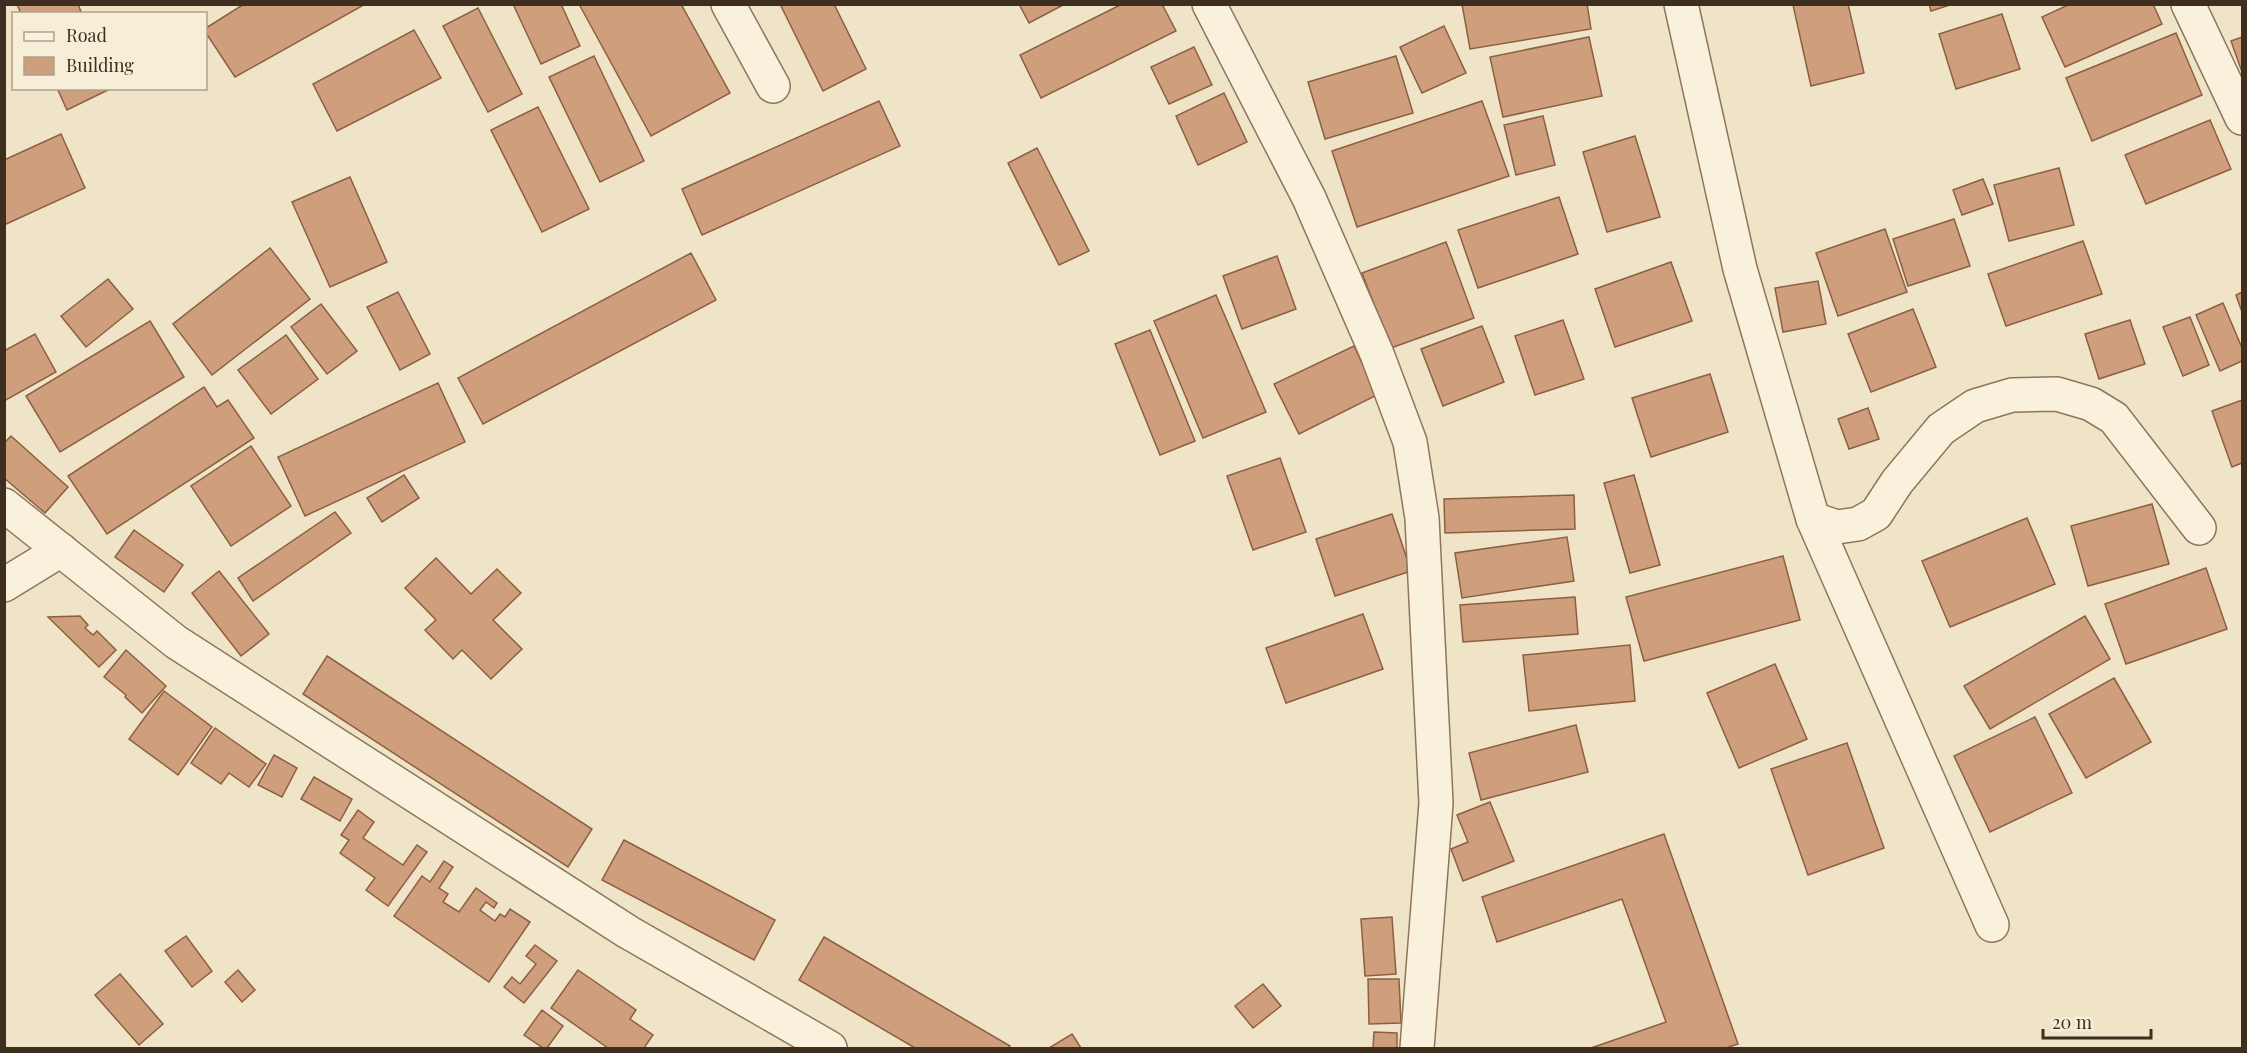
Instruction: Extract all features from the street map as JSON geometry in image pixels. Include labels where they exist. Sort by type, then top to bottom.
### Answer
[{"type":"street","points":[[728,4],[773,86]]},
{"type":"street","points":[[1209,4],[1309,198],[1377,354],[1410,442],[1422,519],[1436,803],[1417,1048]]},
{"type":"street","points":[[1681,4],[1740,269],[1813,519],[1992,925]]},
{"type":"street","points":[[2188,4],[2242,118]]},
{"type":"street","points":[[1813,519],[1837,527],[1858,524],[1876,514],[1897,482],[1941,429],[1975,406],[2012,394],[2057,394],[2091,404],[2114,418],[2199,528]]},
{"type":"street","points":[[4,505],[176,642],[628,932],[830,1048]]},
{"type":"street","points":[[4,585],[61,550]]},
{"type":"building","points":[[17,4],[78,4],[81,12],[20,12]]},
{"type":"building","points":[[244,4],[361,4],[362,6],[235,77],[207,35],[207,27]]},
{"type":"building","points":[[513,4],[561,4],[580,46],[541,64]]},
{"type":"building","points":[[579,4],[681,4],[730,93],[651,136]]},
{"type":"building","points":[[780,4],[834,4],[866,69],[823,91]]},
{"type":"building","points":[[1019,4],[1065,4],[1029,23]]},
{"type":"building","points":[[1122,4],[1162,4],[1176,31],[1041,98],[1020,55]]},
{"type":"building","points":[[1462,4],[1587,4],[1591,29],[1470,49]]},
{"type":"building","points":[[1848,4],[1864,73],[1811,86],[1793,5]]},
{"type":"building","points":[[1929,4],[1953,4],[1931,11]]},
{"type":"building","points":[[2070,4],[2153,4],[2162,24],[2065,67],[2042,17]]},
{"type":"building","points":[[478,8],[522,94],[488,112],[443,26]]},
{"type":"building","points":[[2002,14],[2020,69],[1956,89],[1939,34]]},
{"type":"building","points":[[1444,26],[1466,73],[1422,93],[1400,47]]},
{"type":"building","points":[[414,30],[441,78],[337,131],[313,84]]},
{"type":"building","points":[[2176,33],[2202,95],[2092,141],[2066,78]]},
{"type":"building","points":[[1589,37],[1602,96],[1503,117],[1490,57]]},
{"type":"building","points":[[2242,37],[2242,72],[2231,41]]},
{"type":"building","points":[[1194,47],[1212,85],[1169,104],[1151,67]]},
{"type":"building","points":[[594,56],[644,161],[600,182],[549,77]]},
{"type":"building","points":[[1396,56],[1413,113],[1325,139],[1308,82]]},
{"type":"building","points":[[58,90],[108,90],[67,110]]},
{"type":"building","points":[[1224,93],[1247,142],[1198,165],[1176,116]]},
{"type":"building","points":[[879,101],[900,146],[702,235],[682,189]]},
{"type":"building","points":[[1482,101],[1509,176],[1357,227],[1332,151]]},
{"type":"building","points":[[538,107],[589,209],[542,232],[491,130]]},
{"type":"building","points":[[1543,116],[1555,165],[1516,175],[1504,125]]},
{"type":"building","points":[[2210,120],[2231,169],[2146,204],[2125,155]]},
{"type":"building","points":[[61,134],[85,188],[4,225],[4,160]]},
{"type":"building","points":[[1635,136],[1660,217],[1607,232],[1583,152]]},
{"type":"building","points":[[1037,148],[1089,251],[1059,265],[1008,163]]},
{"type":"building","points":[[2059,168],[2074,225],[2009,241],[1994,185]]},
{"type":"building","points":[[350,177],[387,262],[330,287],[292,202]]},
{"type":"building","points":[[1983,179],[1993,204],[1962,215],[1953,190]]},
{"type":"building","points":[[1559,197],[1578,254],[1478,288],[1458,230]]},
{"type":"building","points":[[1954,219],[1970,266],[1908,286],[1893,239]]},
{"type":"building","points":[[1885,229],[1907,292],[1838,316],[1816,253]]},
{"type":"building","points":[[2083,241],[2102,294],[2006,326],[1988,274]]},
{"type":"building","points":[[1446,242],[1474,318],[1391,348],[1362,273]]},
{"type":"building","points":[[270,248],[310,299],[212,375],[173,324]]},
{"type":"building","points":[[691,253],[716,300],[483,424],[458,378]]},
{"type":"building","points":[[1277,256],[1296,309],[1242,329],[1223,276]]},
{"type":"building","points":[[1671,262],[1692,321],[1615,347],[1595,289]]},
{"type":"building","points":[[108,279],[133,309],[86,347],[61,316]]},
{"type":"building","points":[[1818,281],[1826,324],[1783,332],[1775,288]]},
{"type":"building","points":[[398,292],[430,354],[400,370],[367,307]]},
{"type":"building","points":[[2242,292],[2242,312],[2236,295]]},
{"type":"building","points":[[1216,295],[1266,412],[1203,438],[1154,321]]},
{"type":"building","points":[[2223,303],[2242,348],[2242,361],[2220,371],[2196,315]]},
{"type":"building","points":[[321,304],[357,351],[327,374],[291,327]]},
{"type":"building","points":[[1913,309],[1936,367],[1871,392],[1848,334]]},
{"type":"building","points":[[2190,317],[2209,365],[2183,376],[2163,327]]},
{"type":"building","points":[[1563,320],[1584,379],[1535,395],[1515,336]]},
{"type":"building","points":[[2130,320],[2145,364],[2099,379],[2085,334]]},
{"type":"building","points":[[150,321],[184,377],[60,452],[26,396]]},
{"type":"building","points":[[1482,326],[1504,382],[1443,406],[1421,349]]},
{"type":"building","points":[[1150,330],[1195,441],[1160,455],[1115,344]]},
{"type":"building","points":[[35,334],[56,372],[4,401],[4,351]]},
{"type":"building","points":[[286,335],[318,379],[271,414],[238,370]]},
{"type":"building","points":[[1354,346],[1377,395],[1299,434],[1274,384]]},
{"type":"building","points":[[1710,374],[1728,432],[1651,457],[1632,398]]},
{"type":"building","points":[[438,383],[465,442],[305,516],[278,457]]},
{"type":"building","points":[[204,387],[217,407],[228,400],[254,438],[107,534],[68,476]]},
{"type":"building","points":[[2242,400],[2242,463],[2232,467],[2212,411]]},
{"type":"building","points":[[1868,408],[1879,439],[1849,449],[1838,419]]},
{"type":"building","points":[[11,436],[68,487],[45,513],[4,478],[4,443]]},
{"type":"building","points":[[251,446],[291,506],[231,546],[191,486]]},
{"type":"building","points":[[1280,458],[1306,532],[1253,550],[1227,476]]},
{"type":"building","points":[[404,475],[419,498],[382,522],[367,498]]},
{"type":"building","points":[[1634,475],[1660,565],[1630,573],[1604,483]]},
{"type":"building","points":[[1574,495],[1575,529],[1445,533],[1444,499]]},
{"type":"building","points":[[2152,504],[2169,564],[2088,586],[2071,526]]},
{"type":"building","points":[[335,512],[351,533],[253,601],[238,578]]},
{"type":"building","points":[[1392,514],[1411,571],[1335,596],[1316,539]]},
{"type":"building","points":[[2027,518],[2055,584],[1950,627],[1922,561]]},
{"type":"building","points":[[134,530],[183,565],[164,592],[115,557]]},
{"type":"building","points":[[1567,537],[1574,581],[1462,598],[1455,553]]},
{"type":"building","points":[[1783,556],[1800,620],[1644,661],[1626,597]]},
{"type":"building","points":[[436,558],[471,594],[497,569],[521,593],[493,620],[522,649],[491,679],[462,650],[453,659],[425,630],[436,620],[405,588]]},
{"type":"building","points":[[2206,568],[2227,629],[2126,664],[2105,604]]},
{"type":"building","points":[[219,571],[269,634],[241,656],[192,593]]},
{"type":"building","points":[[1575,597],[1578,634],[1463,642],[1460,605]]},
{"type":"building","points":[[1363,614],[1383,669],[1286,703],[1266,648]]},
{"type":"building","points":[[80,616],[88,625],[85,628],[93,635],[97,631],[116,650],[99,667],[48,617]]},
{"type":"building","points":[[2085,616],[2110,659],[1990,729],[1964,686]]},
{"type":"building","points":[[1630,645],[1635,701],[1529,711],[1523,655]]},
{"type":"building","points":[[126,650],[166,686],[142,713],[125,697],[126,695],[104,677]]},
{"type":"building","points":[[327,656],[592,829],[568,867],[303,694]]},
{"type":"building","points":[[1775,664],[1807,739],[1739,768],[1707,693]]},
{"type":"building","points":[[2114,678],[2151,742],[2086,778],[2049,714]]},
{"type":"building","points":[[164,691],[212,727],[178,775],[129,739]]},
{"type":"building","points":[[2035,717],[2072,793],[1990,832],[1954,756]]},
{"type":"building","points":[[1576,725],[1588,772],[1481,800],[1469,753]]},
{"type":"building","points":[[215,728],[266,764],[249,787],[229,773],[221,784],[191,763]]},
{"type":"building","points":[[1847,743],[1884,848],[1808,875],[1771,769]]},
{"type":"building","points":[[274,755],[297,768],[282,797],[258,785]]},
{"type":"building","points":[[314,777],[352,799],[340,821],[301,799]]},
{"type":"building","points":[[1490,802],[1514,861],[1463,881],[1451,849],[1468,842],[1457,815]]},
{"type":"building","points":[[358,810],[374,822],[363,838],[403,865],[417,845],[427,852],[388,906],[366,890],[375,878],[340,853],[349,840],[341,835]]},
{"type":"building","points":[[1664,834],[1738,1044],[1726,1048],[1591,1048],[1666,1022],[1622,899],[1497,942],[1482,897]]},
{"type":"building","points":[[624,840],[775,920],[754,960],[602,880]]},
{"type":"building","points":[[444,861],[453,867],[439,888],[448,894],[443,902],[459,912],[476,888],[497,903],[494,908],[486,902],[480,910],[495,921],[500,914],[505,917],[510,909],[530,922],[489,982],[394,916],[422,876],[430,882]]},
{"type":"building","points":[[1392,917],[1396,974],[1365,976],[1361,919]]},
{"type":"building","points":[[186,936],[212,971],[192,987],[165,951]]},
{"type":"building","points":[[824,937],[1010,1046],[1008,1048],[915,1048],[799,980]]},
{"type":"building","points":[[535,945],[557,961],[524,1003],[504,987],[512,977],[520,984],[536,964],[526,956]]},
{"type":"building","points":[[238,970],[255,990],[242,1002],[225,982]]},
{"type":"building","points":[[578,970],[636,1010],[630,1019],[653,1035],[644,1048],[608,1048],[551,1008]]},
{"type":"building","points":[[120,974],[163,1024],[139,1045],[95,995]]},
{"type":"building","points":[[1368,979],[1399,979],[1401,1023],[1369,1024]]},
{"type":"building","points":[[1263,984],[1281,1006],[1253,1028],[1235,1006]]},
{"type":"building","points":[[542,1010],[563,1026],[547,1048],[543,1048],[524,1035]]},
{"type":"building","points":[[1374,1032],[1397,1033],[1397,1048],[1373,1048]]},
{"type":"building","points":[[1072,1034],[1081,1048],[1049,1048]]}]
